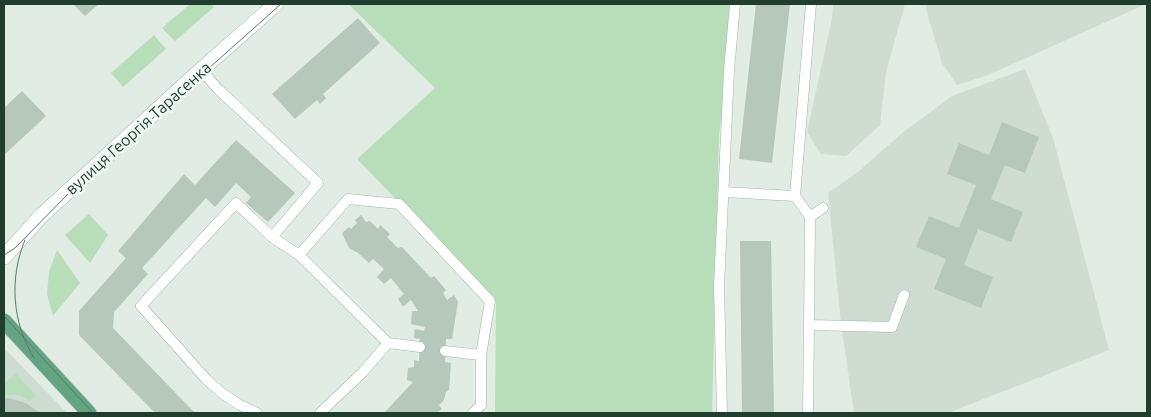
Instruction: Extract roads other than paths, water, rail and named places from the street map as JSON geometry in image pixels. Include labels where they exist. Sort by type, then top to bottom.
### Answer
[{"type":"main road","name":"вулиця Георгія Тарасенка","points":[[4,257],[41,216],[276,4]]},
{"type":"main road","points":[[4,321],[88,413]]},
{"type":"lane","points":[[722,413],[719,286],[729,70],[735,4]]},
{"type":"lane","points":[[808,413],[810,217],[795,196],[811,4]]},
{"type":"lane","points":[[201,70],[218,89],[318,183],[272,237]]},
{"type":"lane","points":[[724,192],[795,196]]},
{"type":"lane","points":[[299,254],[348,199],[398,204],[490,301],[481,355],[478,411]]},
{"type":"lane","points":[[257,413],[223,394],[206,379],[140,306],[236,203],[272,237],[299,254],[388,343],[420,347]]},
{"type":"lane","points":[[810,217],[823,208]]},
{"type":"lane","points":[[809,326],[892,327],[904,295]]},
{"type":"lane","points":[[320,413],[363,372],[388,343]]},
{"type":"lane","points":[[445,350],[481,355]]},
{"type":"tram line","points":[[4,255],[15,248],[71,191],[281,4]]},
{"type":"tram line","points":[[25,240],[17,270],[15,300],[21,330],[34,358]]},
{"type":"tram line","points":[[4,316],[93,413]]}]
